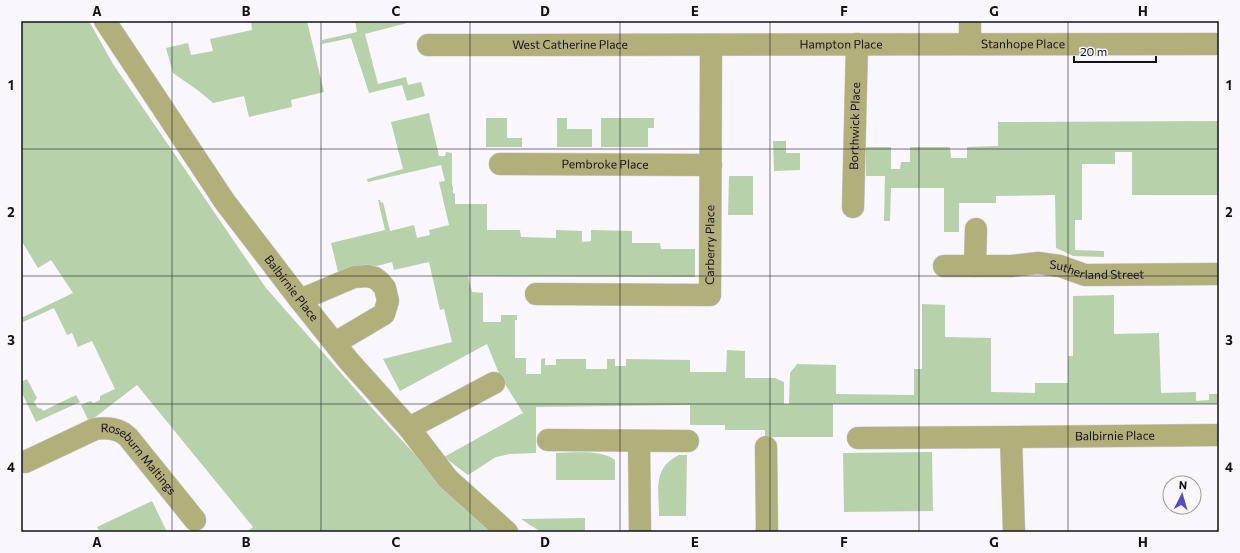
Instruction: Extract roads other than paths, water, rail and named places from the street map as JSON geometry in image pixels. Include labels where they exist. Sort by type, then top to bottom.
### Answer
[{"type":"street","name":"Balbirnie Place","points":[[105,21],[225,202],[300,300],[348,360],[410,428],[448,479],[507,532]]},
{"type":"street","points":[[970,21],[970,44]]},
{"type":"street","name":"Borthwick Place","points":[[853,207],[857,44]]},
{"type":"street","name":"Stanhope Place","points":[[970,44],[1219,44]]},
{"type":"street","name":"Hampton Place","points":[[711,45],[970,44]]},
{"type":"street","name":"West Catherine Place","points":[[428,45],[711,45]]},
{"type":"street","name":"Carberry Place","points":[[536,294],[710,295],[711,45]]},
{"type":"street","name":"Pembroke Place","points":[[500,164],[711,165]]},
{"type":"street","points":[[975,266],[976,229]]},
{"type":"street","name":"Sutherland Street","points":[[944,266],[1011,266],[1038,263],[1060,266],[1085,275],[1219,274]]},
{"type":"street","points":[[300,300],[354,277],[367,276],[375,278],[380,282],[388,294],[387,307],[384,314],[335,343]]},
{"type":"street","points":[[410,428],[494,382]]},
{"type":"street","name":"Roseburn Maltings","points":[[22,458],[95,430],[107,428],[114,429],[128,437],[195,520]]},
{"type":"street","name":"Balbirnie Place","points":[[858,438],[1219,435]]},
{"type":"street","points":[[1011,437],[1014,532]]},
{"type":"street","points":[[548,440],[688,441]]},
{"type":"street","points":[[639,441],[640,532]]},
{"type":"street","points":[[766,447],[767,532]]}]
